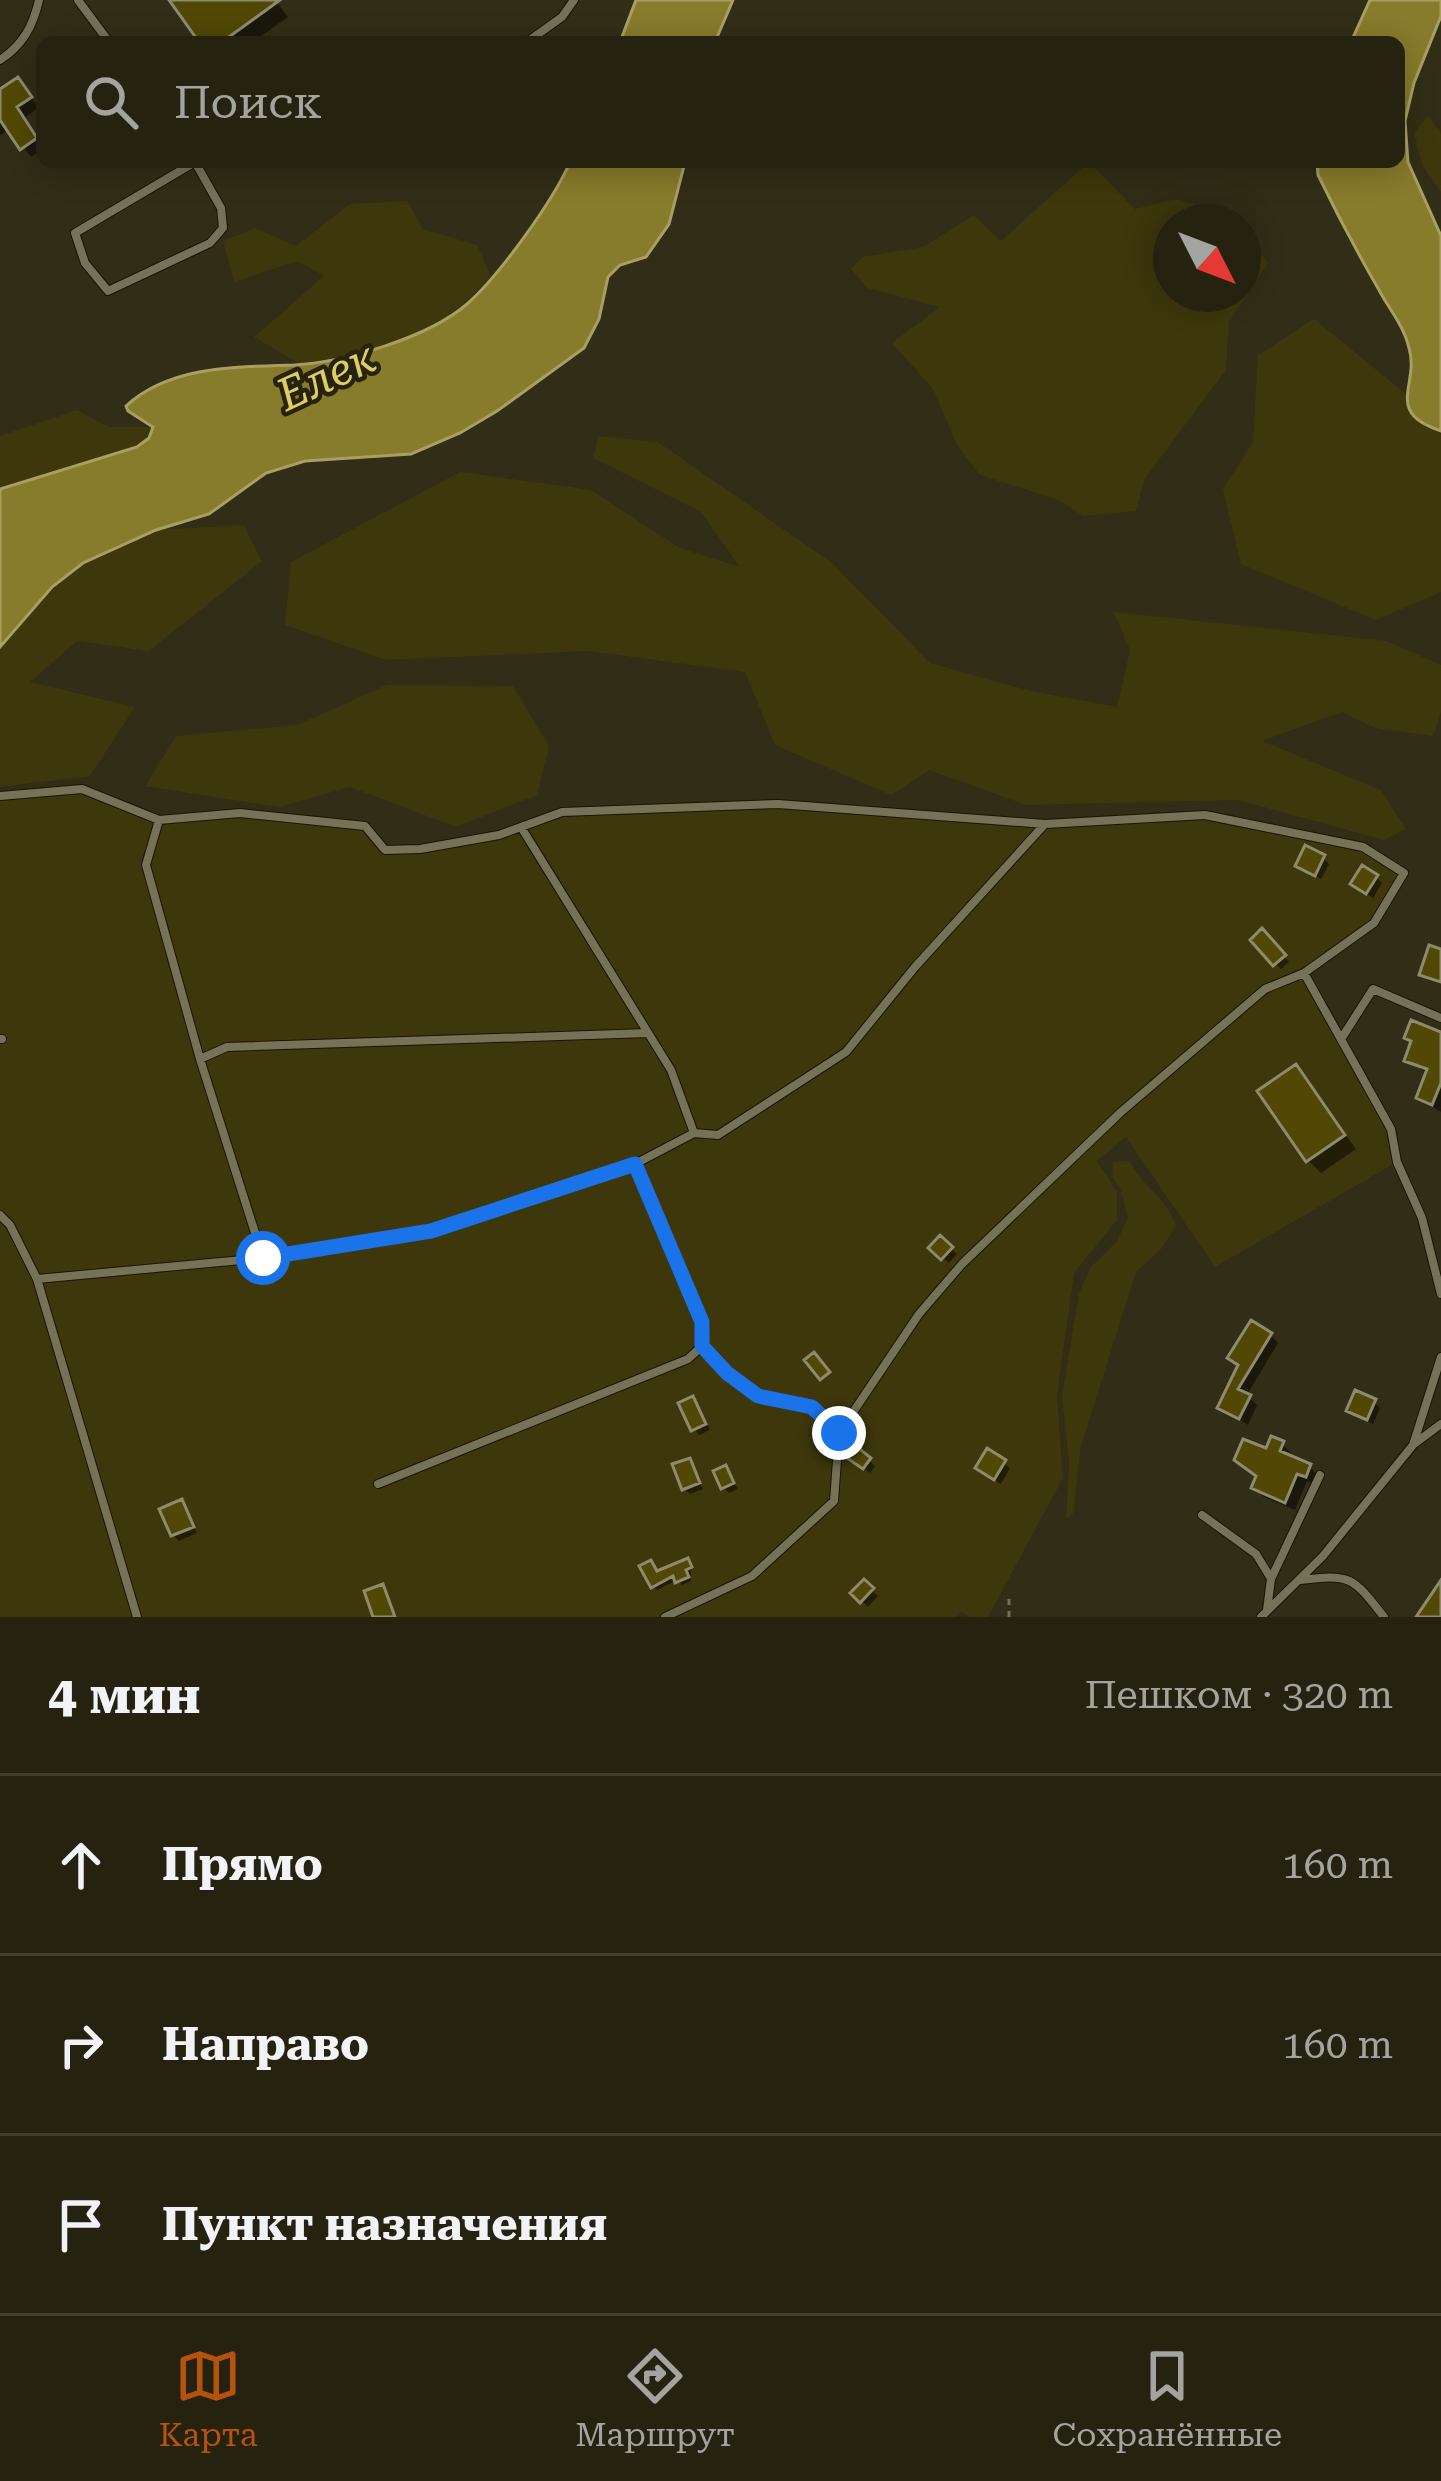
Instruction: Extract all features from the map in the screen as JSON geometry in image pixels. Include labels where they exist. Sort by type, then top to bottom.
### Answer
[{"type":"lane","points":[[0,60],[15,50],[34,23],[39,0]]},
{"type":"lane","points":[[78,0],[105,36]]},
{"type":"lane","points":[[535,36],[562,17],[574,0]]},
{"type":"lane","points":[[185,168],[75,233],[85,263],[108,291],[210,243],[224,228],[221,208],[198,168]]},
{"type":"lane","points":[[0,796],[82,790],[159,820],[240,813],[365,826],[385,850],[420,849],[521,827],[562,812],[778,804],[1045,824],[1205,815],[1364,848],[1404,872],[1374,922],[1304,973],[1265,989],[1121,1112],[962,1264],[919,1315],[839,1433],[834,1501],[752,1576],[665,1617]]},
{"type":"lane","points":[[159,820],[146,865],[263,1258]]},
{"type":"lane","points":[[37,1279],[263,1258],[431,1231],[635,1164],[694,1132],[718,1135],[846,1052],[915,967],[1045,824]]},
{"type":"lane","points":[[521,827],[671,1070],[694,1132]]},
{"type":"lane","points":[[1304,973],[1391,1129],[1397,1162],[1437,1267],[1441,1294]]},
{"type":"lane","points":[[1343,1037],[1373,988],[1441,1018]]},
{"type":"lane","points":[[200,1059],[227,1048],[647,1033]]},
{"type":"lane","points":[[635,1164],[702,1322],[702,1346],[758,1396],[812,1407],[839,1433]]},
{"type":"lane","points":[[0,1215],[37,1279],[137,1617]]},
{"type":"lane","points":[[378,1484],[688,1359],[702,1346]]},
{"type":"lane","points":[[1413,1445],[1441,1357]]},
{"type":"lane","points":[[1264,1614],[1413,1445],[1440,1427]]},
{"type":"lane","points":[[1264,1614],[1270,1579],[1320,1475]]},
{"type":"lane","points":[[1202,1515],[1256,1554],[1270,1579]]},
{"type":"lane","points":[[1298,1580],[1342,1575],[1362,1588],[1384,1617]]},
{"type":"path","points":[[1009,1617],[1010,1598]]},
{"type":"shaded area","points":[[1428,115],[1441,134],[1441,192],[1422,165],[1414,133]]},
{"type":"shaded area","points":[[1082,168],[1095,168],[1135,209],[1153,205],[1153,312],[1236,312],[1229,322],[1226,370],[1144,480],[1136,511],[1083,516],[1059,500],[980,475],[957,445],[933,389],[892,343],[940,307],[867,288],[851,269],[862,257],[923,247],[974,215],[1001,241]]},
{"type":"shaded area","points":[[1176,199],[1193,204],[1156,204]]},
{"type":"shaded area","points":[[407,201],[423,229],[477,245],[491,276],[470,298],[449,315],[404,338],[300,364],[254,337],[324,276],[297,261],[234,282],[223,241],[255,228],[296,246],[350,204]]},
{"type":"shaded area","points":[[1314,319],[1405,393],[1415,413],[1441,435],[1441,592],[1376,620],[1241,564],[1223,489],[1253,442],[1258,355]]},
{"type":"shaded area","points":[[77,410],[109,427],[154,427],[137,447],[0,489],[0,436]]},
{"type":"shaded area","points":[[598,436],[658,442],[832,563],[930,663],[1031,691],[1117,707],[1130,650],[1114,612],[1387,641],[1441,665],[1441,712],[1433,736],[1375,728],[1342,712],[1262,741],[1381,790],[1406,829],[1384,840],[1238,800],[1026,805],[929,770],[891,795],[775,745],[745,672],[588,651],[386,660],[285,625],[291,562],[460,472],[591,490],[680,548],[740,567],[701,512],[593,458]]},
{"type":"shaded area","points":[[244,525],[262,561],[149,651],[77,641],[30,682],[135,707],[90,776],[0,787],[0,647],[52,587],[83,563],[156,530]]},
{"type":"shaded area","points":[[387,685],[513,686],[549,746],[537,795],[456,827],[350,787],[279,807],[145,786],[176,736],[297,725]]},
{"type":"shaded area","points":[[82,789],[159,820],[240,813],[365,826],[385,850],[499,835],[562,812],[778,804],[1045,824],[1205,815],[1363,847],[1404,873],[1374,923],[1305,973],[1391,1129],[1397,1162],[1215,1267],[1126,1137],[1097,1161],[1117,1192],[1117,1220],[1074,1273],[1057,1396],[1063,1478],[988,1617],[970,1617],[961,1611],[954,1617],[0,1617],[0,796]]},
{"type":"shaded area","points":[[1130,1161],[1176,1226],[1161,1249],[1136,1272],[1081,1446],[1073,1514],[1066,1519],[1069,1464],[1062,1397],[1079,1293],[1091,1267],[1117,1241],[1128,1218],[1112,1177],[1113,1162]]},
{"type":"water","points":[[636,0],[733,0],[718,36],[622,36]]},
{"type":"water","points":[[1370,0],[1441,0],[1441,16],[1414,83],[1405,121],[1405,36],[1354,36]]},
{"type":"water","points":[[1405,121],[1408,162],[1441,236],[1441,431],[1423,423],[1408,406],[1411,361],[1407,340],[1317,168],[1405,168]]},
{"type":"water","name":"Елек","points":[[567,168],[683,168],[669,224],[646,257],[620,265],[608,277],[599,319],[584,348],[460,433],[411,454],[305,461],[266,473],[209,514],[156,530],[83,563],[52,587],[0,647],[0,489],[137,447],[149,438],[153,427],[126,406],[163,383],[206,371],[337,359],[431,327],[480,291],[551,197]]},
{"type":"building","points":[[169,0],[280,0],[230,36],[195,36]]},
{"type":"building","points":[[18,77],[32,97],[17,107],[36,139],[20,150],[0,120],[0,89]]},
{"type":"building","points":[[1305,845],[1325,855],[1315,876],[1295,866]]},
{"type":"building","points":[[1362,865],[1378,875],[1366,894],[1350,884]]},
{"type":"building","points":[[1262,928],[1286,955],[1273,966],[1250,940]]},
{"type":"building","points":[[1429,945],[1441,949],[1441,982],[1419,975]]},
{"type":"building","points":[[1411,1020],[1441,1032],[1441,1083],[1432,1105],[1416,1098],[1427,1069],[1404,1061],[1411,1041],[1404,1038]]},
{"type":"building","points":[[1296,1064],[1345,1135],[1306,1162],[1257,1091]]},
{"type":"building","points":[[940,1235],[953,1247],[941,1260],[928,1248]]},
{"type":"building","points":[[1251,1320],[1272,1333],[1238,1389],[1251,1395],[1239,1419],[1217,1408],[1238,1365],[1227,1358]]},
{"type":"building","points":[[814,1352],[830,1372],[820,1380],[804,1360]]},
{"type":"building","points":[[1355,1390],[1376,1399],[1367,1420],[1346,1411]]},
{"type":"building","points":[[693,1396],[706,1424],[691,1431],[678,1403]]},
{"type":"building","points":[[1271,1436],[1284,1441],[1280,1451],[1311,1464],[1306,1477],[1297,1474],[1285,1503],[1251,1488],[1256,1476],[1234,1460],[1243,1439],[1266,1448]]},
{"type":"building","points":[[856,1446],[871,1458],[863,1469],[847,1458]]},
{"type":"building","points":[[987,1448],[1006,1460],[994,1480],[975,1468]]},
{"type":"building","points":[[690,1458],[700,1483],[682,1490],[672,1464]]},
{"type":"building","points":[[726,1465],[734,1483],[721,1489],[713,1471]]},
{"type":"building","points":[[182,1499],[194,1527],[171,1536],[159,1509]]},
{"type":"building","points":[[688,1558],[689,1577],[675,1583],[673,1576],[651,1588],[639,1566],[651,1560],[657,1571]]},
{"type":"building","points":[[864,1579],[874,1588],[860,1603],[850,1593]]},
{"type":"building","points":[[1441,1580],[1441,1617],[1416,1617]]},
{"type":"building","points":[[383,1584],[395,1617],[373,1617],[364,1591]]},
{"type":"route","points":[[263,1258],[431,1231],[635,1164],[702,1322],[702,1346],[758,1396],[812,1407],[839,1433]]}]
